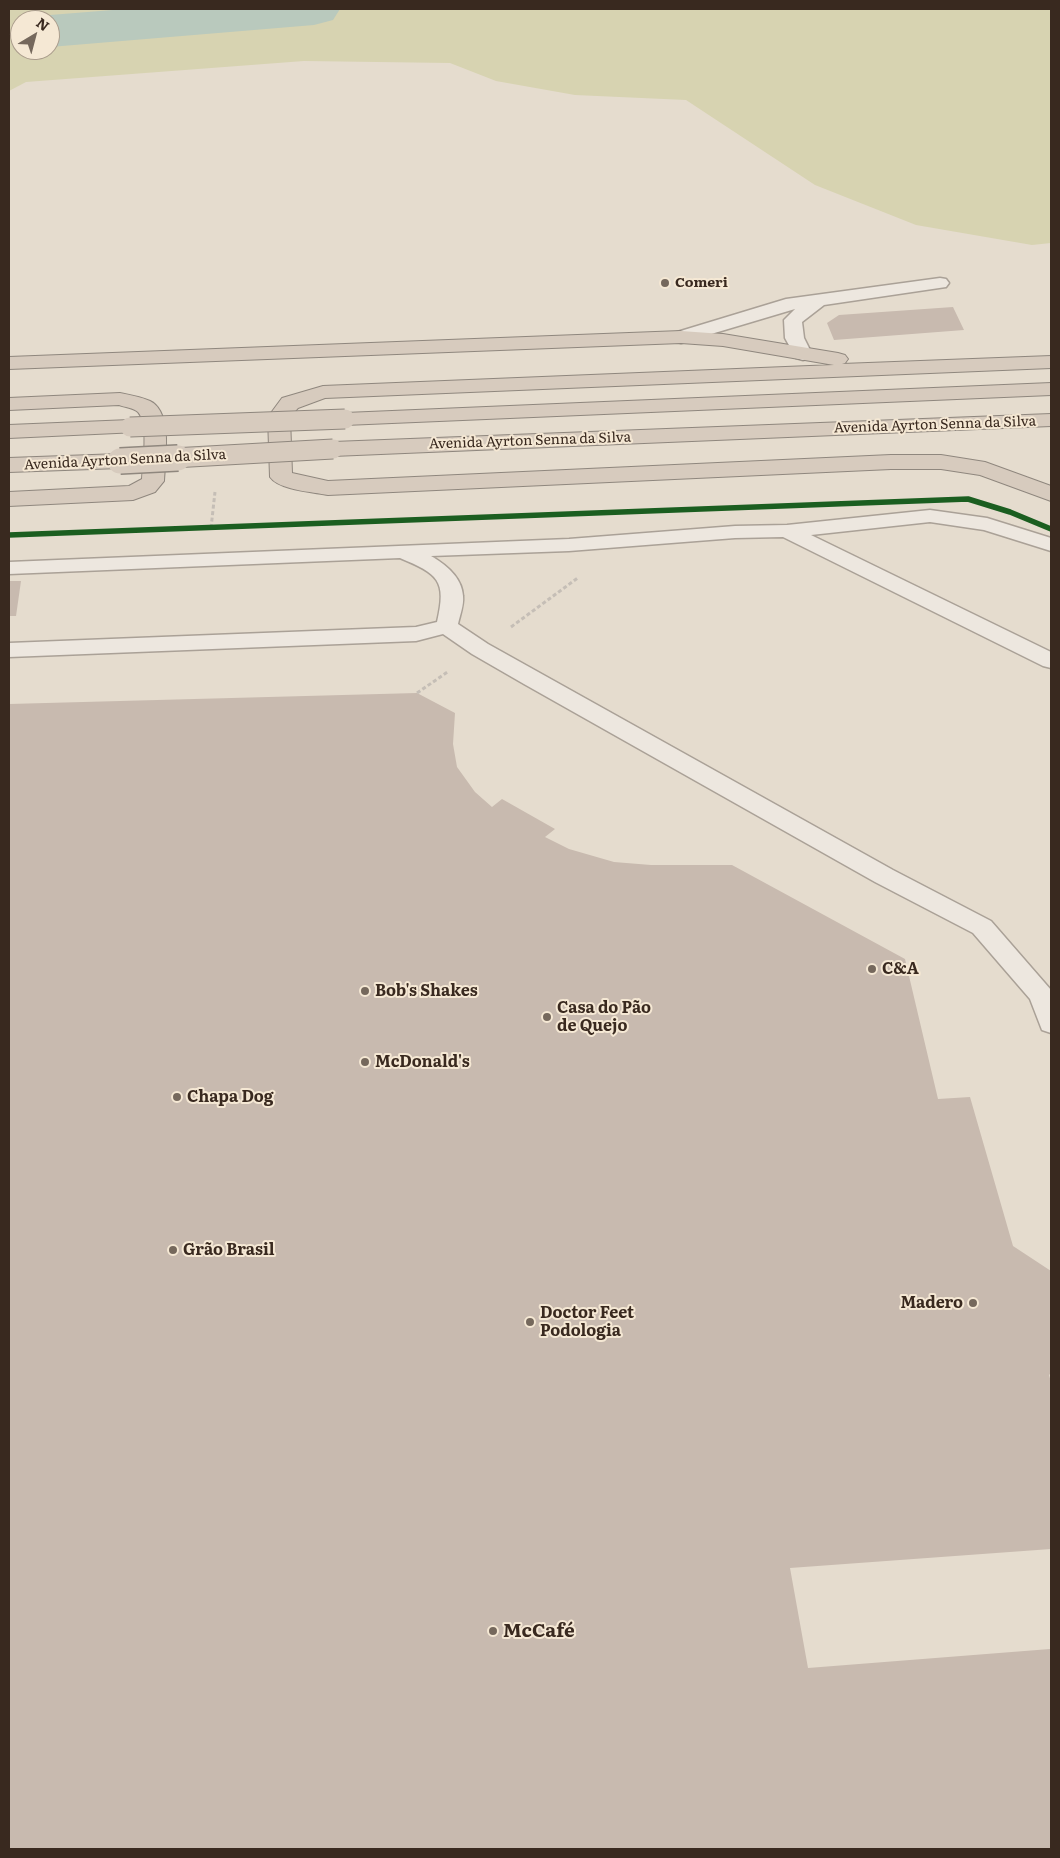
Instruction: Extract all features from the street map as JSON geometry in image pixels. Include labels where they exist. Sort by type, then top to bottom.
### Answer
[{"type":"highway","points":[[9,363],[681,337],[723,340],[851,360],[992,364]]},
{"type":"highway","points":[[1051,362],[324,392],[290,403],[279,417],[281,477],[298,483],[328,488],[891,462],[941,462],[986,469],[1051,494]]},
{"type":"highway","name":"Avenida Ayrton Senna da Silva","points":[[9,432],[1051,390]]},
{"type":"highway","points":[[9,404],[120,399],[143,406],[148,410],[155,426],[153,481],[142,490],[115,495],[9,499]]},
{"type":"highway","name":"Avenida Ayrton Senna da Silva","points":[[9,465],[333,449],[1046,421]]},
{"type":"lane","points":[[681,337],[786,305],[940,283]]},
{"type":"lane","points":[[803,354],[792,334],[793,320],[821,299]]},
{"type":"lane","points":[[9,568],[569,545],[735,532],[788,531],[930,516],[988,524],[1051,545]]},
{"type":"lane","points":[[788,531],[1051,662]]},
{"type":"lane","points":[[402,552],[429,563],[446,579],[453,592],[446,626]]},
{"type":"lane","points":[[9,650],[416,634],[446,626]]},
{"type":"lane","points":[[446,626],[480,650],[884,876],[982,926],[1046,991],[1051,1023]]},
{"type":"path","points":[[202,527],[221,526]]},
{"type":"shaded area","points":[[9,9],[1051,9],[1051,243],[1032,245],[916,225],[815,185],[686,100],[575,95],[496,81],[450,63],[304,61],[26,82],[9,91]]},
{"type":"building","points":[[953,307],[964,330],[834,340],[827,323],[839,315]]},
{"type":"building","points":[[9,581],[21,581],[16,616],[9,616]]},
{"type":"building","name":"Doctor Feet Podologia","points":[[417,693],[455,713],[453,744],[457,767],[475,792],[492,807],[502,799],[555,829],[545,837],[569,849],[614,862],[651,865],[732,865],[905,959],[938,1099],[970,1097],[1013,1246],[1051,1271],[1051,1373],[1049,1375],[1051,1382],[1051,1549],[790,1568],[808,1668],[1050,1649],[1051,1849],[9,1849],[9,704]]},
{"type":"waterway","points":[[60,30],[314,9]]},
{"type":"cycle path","points":[[9,535],[968,499],[1010,512],[1051,529]]},
{"type":"place","name":"Comeri","points":[[665,283]]},
{"type":"place","name":"C&A","points":[[872,969]]},
{"type":"place","name":"Bob's Shakes","points":[[365,991]]},
{"type":"place","name":"Casa do Pão de Quejo","points":[[547,1017]]},
{"type":"place","name":"McDonald's","points":[[365,1062]]},
{"type":"place","name":"Chapa Dog","points":[[177,1097]]},
{"type":"place","name":"Grão Brasil","points":[[173,1250]]},
{"type":"place","name":"Madero","points":[[973,1303]]},
{"type":"place","name":"Doctor Feet Podologia","points":[[530,1322]]},
{"type":"place","name":"McCafé","points":[[493,1631]]}]
